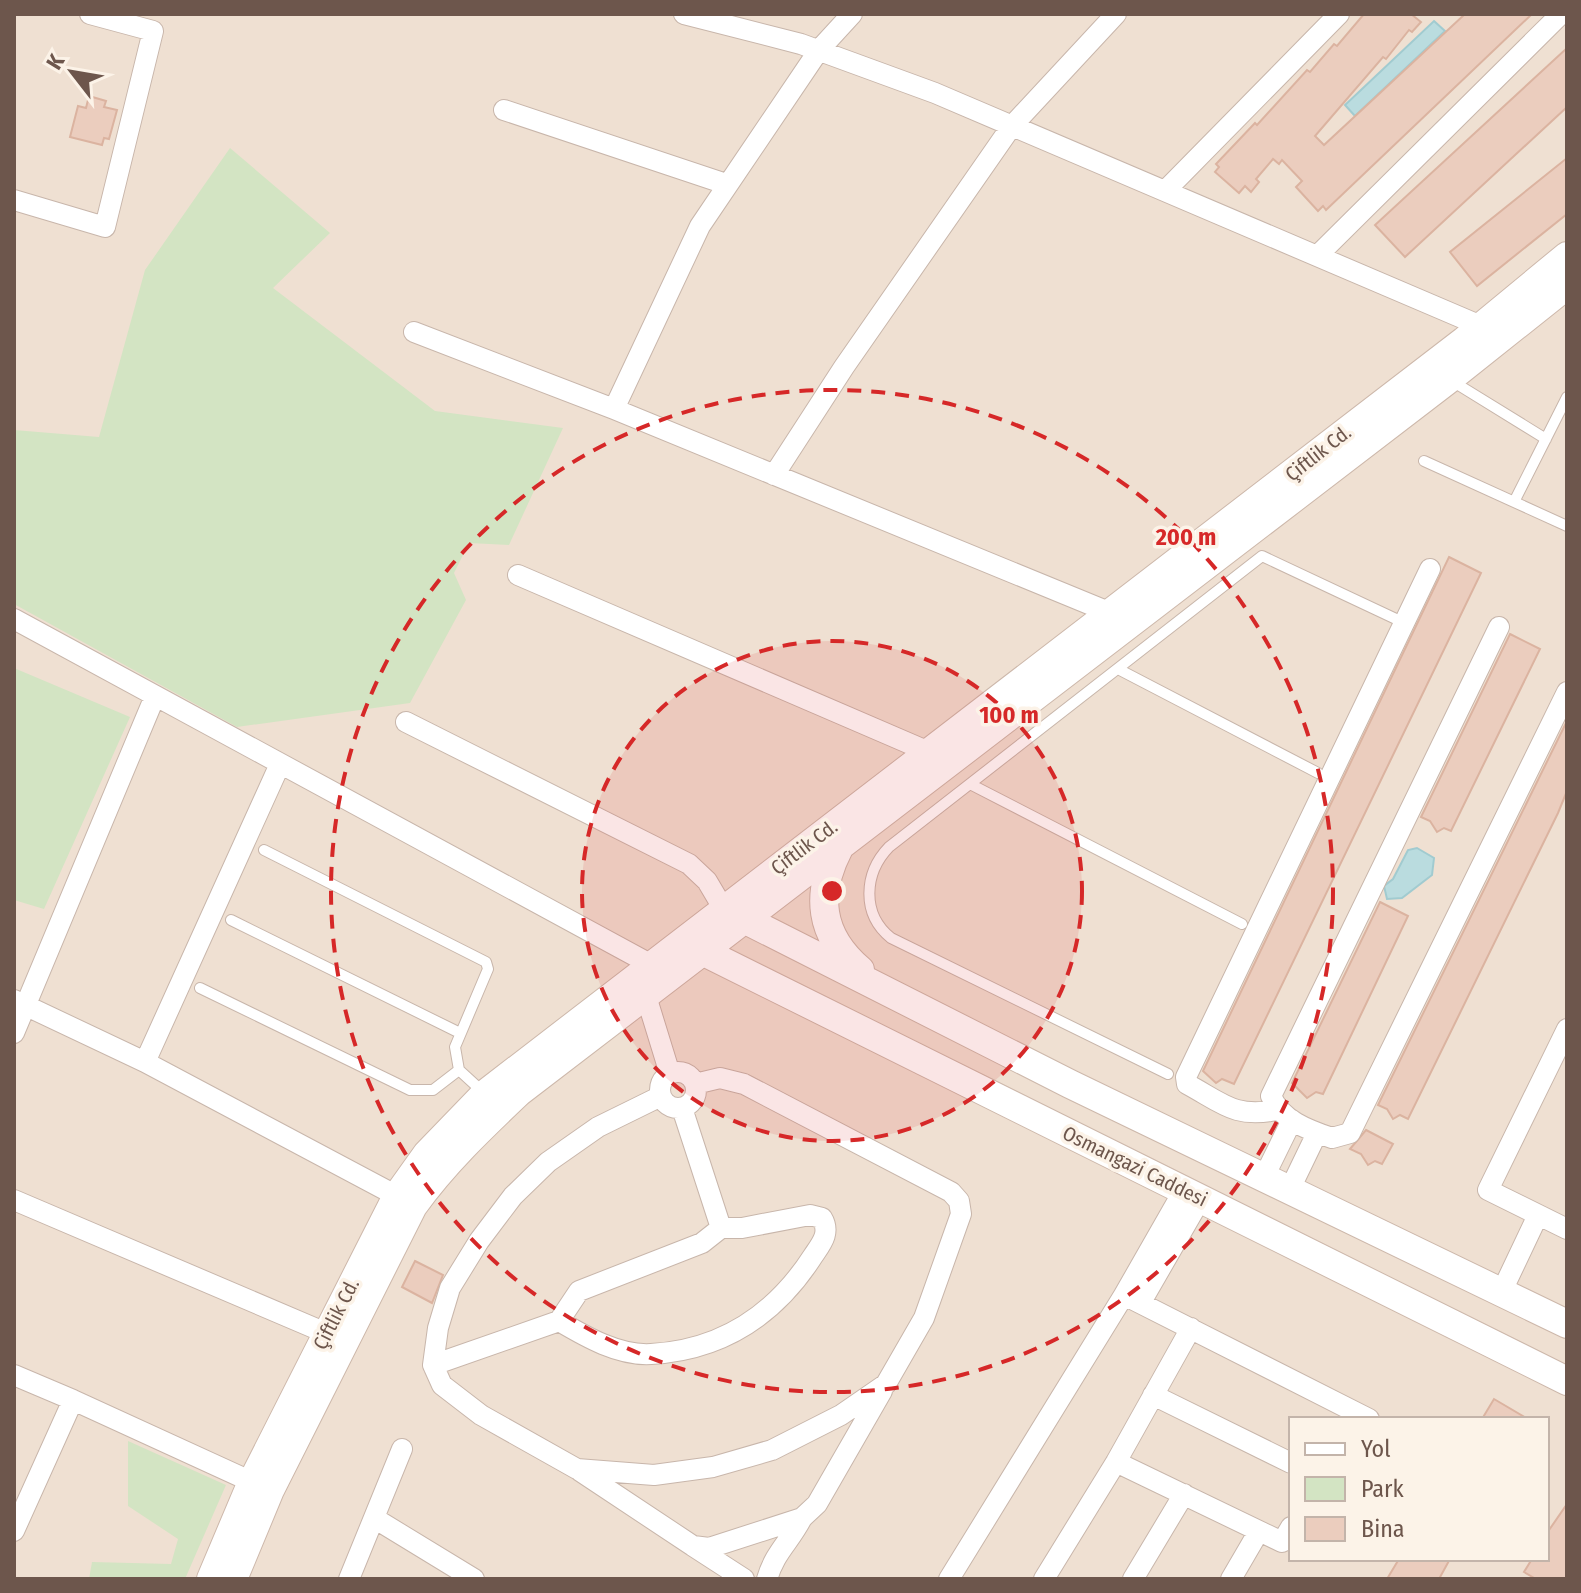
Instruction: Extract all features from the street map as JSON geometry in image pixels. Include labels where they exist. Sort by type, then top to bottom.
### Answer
[{"type":"street","points":[[14,200],[105,227],[153,31],[90,14]]},
{"type":"street","points":[[684,14],[819,50],[935,93],[1481,326]]},
{"type":"street","points":[[614,409],[700,226],[819,50],[852,14]]},
{"type":"street","points":[[774,475],[1011,127],[1116,14]]},
{"type":"street","points":[[1166,190],[1339,14]]},
{"type":"street","points":[[1318,255],[1561,14]]},
{"type":"street","points":[[504,110],[726,184]]},
{"type":"street","name":"Çiftlik Cd.","points":[[233,1579],[277,1476],[413,1206],[427,1187],[519,1092],[646,996],[692,946],[929,752],[1481,326],[1567,256]]},
{"type":"street","name":"Çiftlik Cd.","points":[[734,914],[840,846],[1077,684],[1567,285]]},
{"type":"street","points":[[414,332],[614,409],[1111,613]]},
{"type":"street","points":[[1284,1115],[1250,1115],[1237,1111],[1187,1084],[1186,1077],[1430,569]]},
{"type":"street","points":[[518,575],[929,752]]},
{"type":"street","points":[[14,619],[650,964]]},
{"type":"street","points":[[1499,627],[1271,1096],[1284,1115],[1332,1138],[1350,1133],[1567,692]]},
{"type":"street","points":[[14,1033],[20,1002],[155,696]]},
{"type":"street","points":[[406,722],[689,864],[734,914],[1567,1324]]},
{"type":"street","points":[[145,1062],[280,764]]},
{"type":"street","points":[[840,846],[825,879],[824,920],[835,944],[882,989]]},
{"type":"street","name":"Çiftlik Cd.","points":[[211,1579],[252,1482],[326,1333],[397,1196],[427,1154],[485,1094],[650,964],[692,946]]},
{"type":"street","name":"Osmangazi Caddesi","points":[[692,946],[1567,1381]]},
{"type":"street","points":[[646,996],[670,1074]]},
{"type":"street","points":[[20,1002],[145,1062],[397,1196]]},
{"type":"street","points":[[1567,1029],[1488,1190],[1567,1229]]},
{"type":"street","points":[[682,1073],[695,1084],[695,1096],[682,1108],[670,1106],[661,1096],[662,1081],[670,1074],[682,1073]]},
{"type":"street","points":[[695,1084],[720,1078],[744,1084],[951,1192],[959,1201],[961,1214],[924,1318],[817,1504],[802,1518],[790,1541],[771,1561],[767,1579]]},
{"type":"street","points":[[661,1096],[598,1127],[548,1162],[513,1196],[479,1241],[450,1288],[438,1328],[433,1365],[442,1385],[481,1415],[577,1469],[744,1579]]},
{"type":"street","points":[[682,1108],[721,1228]]},
{"type":"street","points":[[1264,1177],[1284,1115]]},
{"type":"street","points":[[1290,1189],[1317,1133]]},
{"type":"street","points":[[949,1579],[1132,1298],[1192,1194]]},
{"type":"street","points":[[14,1200],[326,1333]]},
{"type":"street","points":[[433,1365],[559,1321],[579,1291],[702,1243],[721,1228],[742,1228],[810,1215],[822,1218],[826,1225],[825,1238],[794,1285],[763,1316],[727,1337],[684,1350],[648,1354],[591,1340],[559,1321]]},
{"type":"street","points":[[1502,1291],[1538,1215]]},
{"type":"street","points":[[1132,1298],[1363,1417]]},
{"type":"street","points":[[1044,1579],[1116,1462],[1191,1328]]},
{"type":"street","points":[[14,1375],[252,1482]]},
{"type":"street","points":[[577,1469],[654,1475],[713,1467],[772,1450],[841,1415],[886,1384]]},
{"type":"street","points":[[1153,1395],[1289,1462]]},
{"type":"street","points":[[14,1531],[73,1400]]},
{"type":"street","points":[[349,1579],[402,1449]]},
{"type":"street","points":[[1116,1462],[1282,1542],[1289,1530]]},
{"type":"street","points":[[1133,1579],[1184,1494]]},
{"type":"street","points":[[374,1518],[474,1579]]},
{"type":"street","points":[[693,1546],[709,1548],[802,1518]]},
{"type":"street","points":[[1231,1579],[1259,1531]]},
{"type":"lane","points":[[1449,379],[1546,439]]},
{"type":"lane","points":[[1515,500],[1567,397]]},
{"type":"lane","points":[[1424,461],[1567,526]]},
{"type":"lane","points":[[1168,1074],[891,938],[875,920],[870,882],[882,854],[970,784],[1077,684],[1118,669],[1262,556],[1396,619]]},
{"type":"lane","points":[[1118,669],[1318,773]]},
{"type":"lane","points":[[970,784],[1242,924]]},
{"type":"lane","points":[[264,850],[486,962],[487,972],[455,1047],[459,1070],[485,1094]]},
{"type":"lane","points":[[231,920],[460,1033]]},
{"type":"lane","points":[[200,988],[410,1090],[433,1090],[459,1070]]},
{"type":"shaded area","points":[[14,14],[1567,14],[1567,1579],[14,1579]]},
{"type":"green space","points":[[230,148],[330,233],[273,288],[435,411],[563,428],[509,545],[469,543],[454,573],[466,600],[410,703],[237,727],[14,604],[14,430],[99,437],[145,270]]},
{"type":"green space","points":[[14,668],[130,717],[44,909],[14,900]]},
{"type":"green space","points":[[128,1441],[226,1485],[185,1579],[89,1579],[92,1562],[171,1564],[178,1539],[128,1506]]},
{"type":"water","points":[[1434,21],[1445,31],[1355,116],[1345,105]]},
{"type":"water","points":[[1417,848],[1434,858],[1432,875],[1402,898],[1387,899],[1384,886],[1393,879],[1408,850]]},
{"type":"building","points":[[1364,14],[1411,14],[1421,22],[1412,32],[1409,30],[1386,59],[1383,57],[1315,136],[1324,145],[1465,14],[1532,14],[1326,210],[1323,206],[1318,211],[1296,187],[1302,181],[1282,160],[1279,164],[1273,159],[1256,179],[1259,182],[1251,192],[1245,186],[1239,193],[1215,172],[1219,167],[1216,164],[1307,70],[1310,72],[1334,44],[1337,46]]},
{"type":"building","points":[[1567,48],[1567,107],[1405,257],[1375,225]]},
{"type":"building","points":[[89,96],[106,101],[104,107],[117,110],[109,139],[104,138],[102,145],[70,137],[78,106],[86,108]]},
{"type":"building","points":[[1567,158],[1567,214],[1477,286],[1450,252]]},
{"type":"building","points":[[1449,557],[1481,573],[1234,1084],[1222,1079],[1216,1083],[1203,1071]]},
{"type":"building","points":[[1510,634],[1540,649],[1451,831],[1444,828],[1437,832],[1430,821],[1421,817]]},
{"type":"building","points":[[1567,721],[1567,791],[1558,813],[1408,1119],[1400,1115],[1393,1119],[1387,1109],[1378,1105]]},
{"type":"building","points":[[1380,902],[1408,916],[1323,1094],[1316,1092],[1307,1098],[1292,1083]]},
{"type":"building","points":[[1366,1130],[1393,1144],[1382,1164],[1375,1161],[1368,1165],[1361,1154],[1350,1149]]},
{"type":"building","points":[[415,1261],[443,1275],[432,1303],[402,1287]]},
{"type":"building","points":[[1494,1399],[1525,1417],[1483,1417]]},
{"type":"building","points":[[1567,1504],[1567,1579],[1536,1579],[1524,1572],[1531,1561],[1549,1561],[1549,1530]]},
{"type":"building","points":[[1398,1561],[1449,1561],[1439,1579],[1387,1579]]}]
